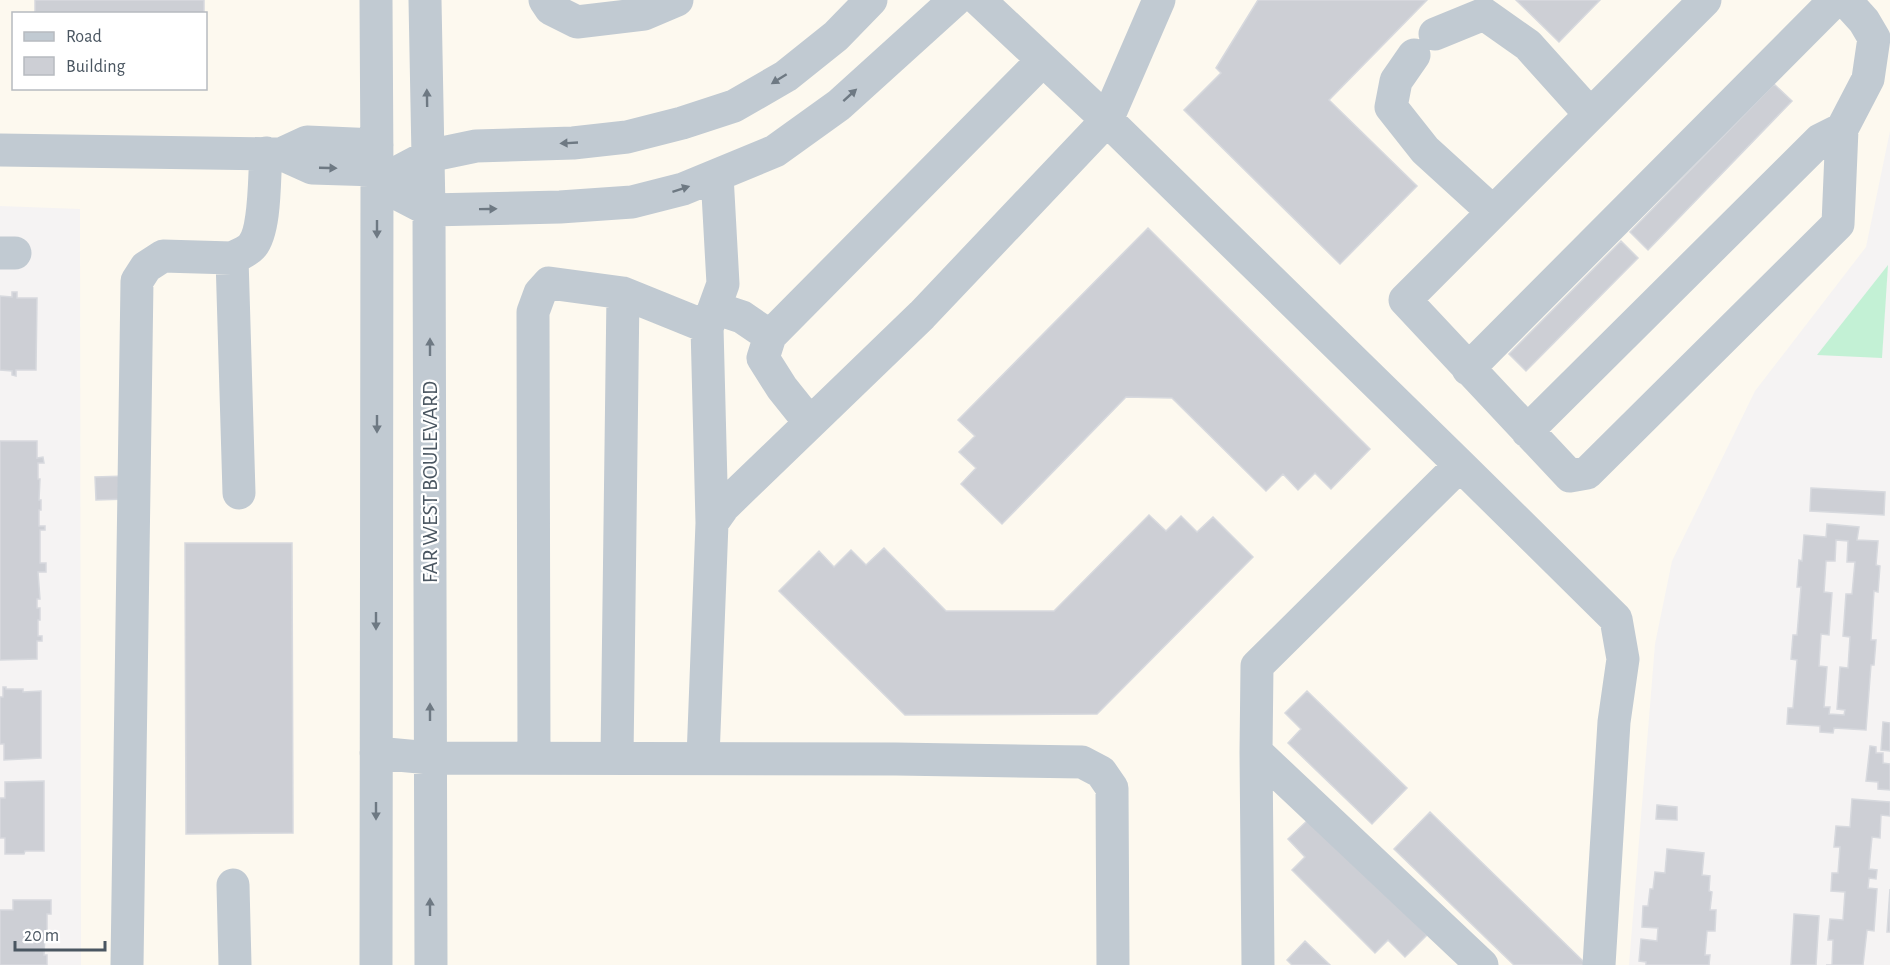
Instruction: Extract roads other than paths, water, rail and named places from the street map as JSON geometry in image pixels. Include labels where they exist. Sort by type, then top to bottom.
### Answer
[{"type":"street","points":[[376,0],[376,965]]},
{"type":"street","name":"FAR WEST BOULEVARD","points":[[425,0],[429,210],[430,965]]},
{"type":"street","points":[[545,0],[551,9],[577,22],[644,14],[677,0]]},
{"type":"street","points":[[377,166],[476,146],[573,143],[627,137],[734,106],[786,76],[836,36],[871,0]]},
{"type":"street","points":[[0,150],[273,154],[307,142],[377,166],[429,210],[560,207],[632,202],[683,189],[775,151],[839,105],[955,0]]},
{"type":"street","points":[[979,0],[1107,120],[1616,620],[1623,659],[1614,722],[1599,965]]},
{"type":"street","points":[[711,523],[724,506],[922,315],[1107,120],[1159,0]]},
{"type":"street","points":[[1705,0],[1405,300],[1570,476],[1587,473],[1838,224],[1842,129],[1868,79],[1874,38],[1864,21],[1845,0]]},
{"type":"street","points":[[1468,369],[1835,0]]},
{"type":"street","points":[[1493,212],[1425,150],[1391,107],[1396,81],[1425,45],[1484,14],[1528,45],[1590,114]]},
{"type":"street","points":[[810,423],[782,388],[764,358],[770,336],[1043,60]]},
{"type":"street","points":[[1527,431],[1820,140],[1842,129]]},
{"type":"street","points":[[127,965],[137,281],[146,267],[163,256],[232,258],[252,246],[262,216],[273,154]]},
{"type":"street","points":[[704,758],[711,523],[711,318],[723,284],[717,175]]},
{"type":"street","points":[[232,258],[239,493]]},
{"type":"street","points":[[534,758],[533,312],[540,293],[549,283],[623,293],[711,318],[742,317],[770,336]]},
{"type":"street","points":[[617,758],[623,293]]},
{"type":"street","points":[[1258,965],[1257,666],[1460,465]]},
{"type":"street","points":[[1256,752],[1482,965]]},
{"type":"street","points":[[376,753],[430,758],[896,759],[1082,762],[1101,772],[1112,788],[1113,965]]},
{"type":"street","points":[[233,885],[234,965]]}]
